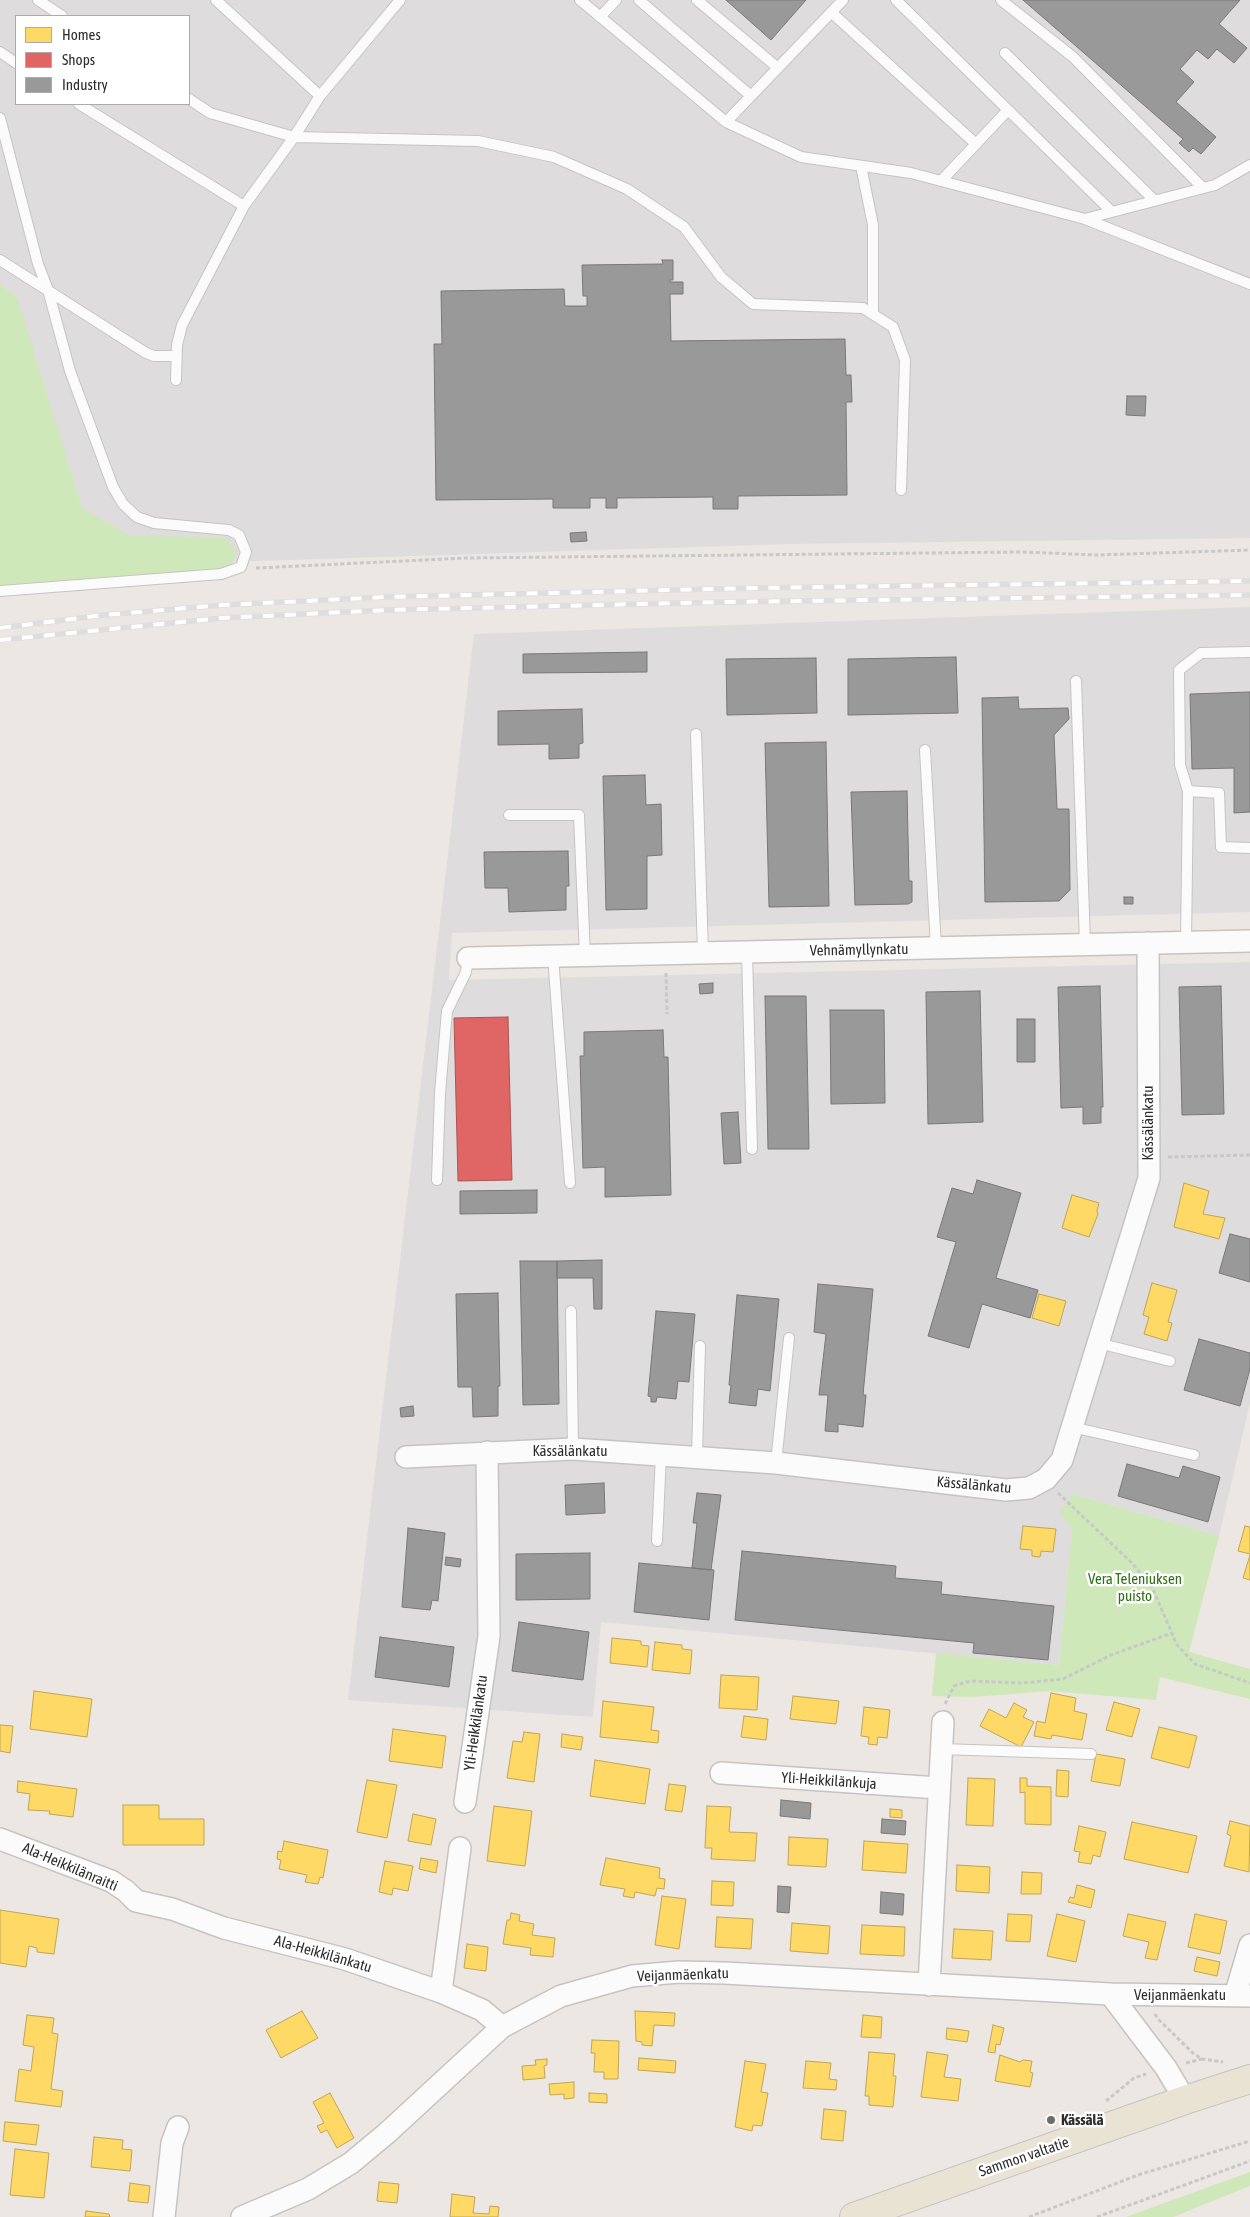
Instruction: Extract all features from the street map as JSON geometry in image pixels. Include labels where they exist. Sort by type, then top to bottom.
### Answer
[{"type":"main road","name":"Sammon valtatie","points":[[854,2217],[1185,2100],[1250,2079]]},
{"type":"street","name":"Vehnämyllynkatu","points":[[468,958],[1250,941]]},
{"type":"street","name":"Kässälänkatu","points":[[406,1457],[572,1449],[697,1456],[776,1463],[1006,1490],[1029,1488],[1046,1479],[1062,1460],[1148,1178],[1148,943]]},
{"type":"street","name":"Yli-Heikkilänkatu","points":[[465,1802],[489,1636],[487,1452]]},
{"type":"street","points":[[929,1985],[943,1722]]},
{"type":"street","name":"Yli-Heikkilänkuja","points":[[720,1773],[938,1788]]},
{"type":"street","name":"Ala-Heikkilänraitti","points":[[0,1839],[111,1881],[126,1891],[136,1901]]},
{"type":"street","points":[[441,1992],[460,1848]]},
{"type":"street","name":"Ala-Heikkilänkatu","points":[[136,1901],[154,1904],[224,1928],[363,1964],[441,1992],[482,2010],[502,2027]]},
{"type":"street","points":[[1243,1996],[1250,1945]]},
{"type":"street","name":"Veijanmäenkatu","points":[[242,2217],[308,2189],[351,2163],[387,2133],[502,2027],[561,1996],[613,1980],[653,1973],[724,1973],[1149,1996],[1243,1996]]},
{"type":"street","name":"Veijanmäenkatu","points":[[1110,1994],[1166,2068],[1185,2100]]},
{"type":"street","points":[[164,2217],[172,2143],[178,2127]]},
{"type":"lane","points":[[38,0],[60,15]]},
{"type":"lane","points":[[216,0],[320,96]]},
{"type":"lane","points":[[176,380],[178,336],[182,325],[244,206],[294,137],[320,96],[400,0]]},
{"type":"lane","points":[[580,0],[726,122],[801,157],[911,173],[1085,219],[1250,284]]},
{"type":"lane","points":[[600,17],[616,0]]},
{"type":"lane","points":[[639,0],[751,96]]},
{"type":"lane","points":[[697,0],[778,68]]},
{"type":"lane","points":[[726,122],[842,0]]},
{"type":"lane","points":[[896,0],[1112,212]]},
{"type":"lane","points":[[1001,0],[1074,57],[1204,188]]},
{"type":"lane","points":[[831,12],[976,144]]},
{"type":"lane","points":[[0,52],[15,62]]},
{"type":"lane","points":[[1005,53],[1155,201]]},
{"type":"lane","points":[[190,101],[210,113],[294,137],[478,141],[554,157],[628,189],[684,227],[721,277],[754,304],[863,308],[893,327],[905,360],[901,490]]},
{"type":"lane","points":[[81,105],[244,206]]},
{"type":"lane","points":[[941,181],[1008,110]]},
{"type":"lane","points":[[0,118],[38,264],[48,290],[70,370],[113,487],[124,504],[137,517],[154,523],[229,530],[239,535],[244,542],[246,552],[241,567],[221,574],[0,591]]},
{"type":"lane","points":[[1085,219],[1215,185],[1250,165]]},
{"type":"lane","points":[[861,166],[873,225],[873,314]]},
{"type":"lane","points":[[0,260],[146,353],[154,356],[176,356]]},
{"type":"lane","points":[[1186,942],[1188,791],[1180,765],[1179,670],[1201,652],[1250,652]]},
{"type":"lane","points":[[1076,681],[1085,944]]},
{"type":"lane","points":[[696,734],[703,953]]},
{"type":"lane","points":[[926,750],[936,948]]},
{"type":"lane","points":[[1188,791],[1219,793],[1221,847],[1250,848]]},
{"type":"lane","points":[[508,815],[578,815],[585,956]]},
{"type":"lane","points":[[747,952],[752,1149]]},
{"type":"lane","points":[[553,956],[570,1183]]},
{"type":"lane","points":[[437,1180],[440,1093],[447,1011],[466,972],[468,958]]},
{"type":"lane","points":[[571,1311],[572,1449]]},
{"type":"lane","points":[[776,1463],[789,1338]]},
{"type":"lane","points":[[1098,1343],[1170,1361]]},
{"type":"lane","points":[[697,1456],[700,1346]]},
{"type":"lane","points":[[1072,1427],[1194,1455]]},
{"type":"lane","points":[[656,1541],[661,1454]]},
{"type":"lane","points":[[941,1749],[1091,1754]]},
{"type":"path","points":[[241,567],[466,558],[1001,552],[1097,555],[1250,550]]},
{"type":"path","points":[[665,969],[667,1014]]},
{"type":"path","points":[[1148,1157],[1250,1154]]},
{"type":"path","points":[[1046,1479],[1062,1497],[1130,1561],[1151,1585],[1177,1645],[1195,1664],[1250,1683]]},
{"type":"path","points":[[943,1722],[945,1701],[954,1686],[970,1681],[1022,1683],[1063,1679],[1110,1655],[1172,1633]]},
{"type":"path","points":[[1149,1996],[1159,2020],[1186,2048],[1202,2059],[1228,2062]]},
{"type":"path","points":[[1029,2217],[1138,2174],[1250,2141]]},
{"type":"path","points":[[1097,2217],[1250,2161]]},
{"type":"shaded area","points":[[0,0],[1250,0],[1250,538],[790,544],[69,567],[17,297],[0,284]]},
{"type":"shaded area","points":[[1250,607],[1250,912],[452,933],[449,980],[1250,962],[1250,1403],[1219,1536],[1073,1494],[1072,1529],[1059,1665],[601,1622],[593,1717],[348,1700],[474,634]]},
{"type":"green space","points":[[0,284],[17,297],[82,508],[130,536],[225,537],[237,552],[230,568],[52,581],[0,587]]},
{"type":"green space","name":"Vera Teleniuksen puisto","points":[[1073,1494],[1219,1536],[1189,1652],[1250,1669],[1250,1699],[1160,1677],[1156,1700],[1049,1691],[974,1697],[932,1696],[936,1653],[1059,1665],[1072,1529],[1059,1512]]},
{"type":"green space","points":[[1250,2172],[1250,2186],[1173,2217],[1126,2217]]},
{"type":"building: Homes","points":[[1184,1183],[1209,1191],[1203,1214],[1225,1218],[1219,1239],[1174,1227]]},
{"type":"building: Homes","points":[[1072,1195],[1099,1203],[1098,1214],[1089,1237],[1062,1228]]},
{"type":"building: Homes","points":[[1152,1283],[1177,1290],[1168,1322],[1172,1323],[1167,1341],[1144,1334],[1149,1317],[1143,1315]]},
{"type":"building: Homes","points":[[1039,1294],[1066,1301],[1059,1326],[1032,1318]]},
{"type":"building: Homes","points":[[1023,1526],[1056,1529],[1053,1552],[1041,1551],[1040,1557],[1032,1556],[1032,1550],[1020,1549]]},
{"type":"building: Homes","points":[[1245,1526],[1250,1527],[1250,1554],[1238,1551]]},
{"type":"building: Homes","points":[[1250,1555],[1250,1580],[1243,1578]]},
{"type":"building: Homes","points":[[612,1638],[641,1641],[641,1645],[649,1646],[647,1667],[610,1663]]},
{"type":"building: Homes","points":[[655,1642],[682,1645],[682,1649],[692,1650],[690,1674],[652,1670]]},
{"type":"building: Homes","points":[[721,1675],[759,1677],[757,1710],[719,1708]]},
{"type":"building: Homes","points":[[34,1691],[92,1699],[87,1737],[30,1729]]},
{"type":"building: Homes","points":[[1051,1693],[1076,1698],[1074,1711],[1087,1714],[1082,1740],[1052,1735],[1051,1739],[1034,1736],[1037,1721],[1045,1723]]},
{"type":"building: Homes","points":[[793,1696],[839,1701],[836,1724],[790,1719]]},
{"type":"building: Homes","points":[[603,1701],[654,1707],[651,1730],[659,1731],[658,1743],[600,1737]]},
{"type":"building: Homes","points":[[1114,1702],[1140,1709],[1132,1737],[1106,1730]]},
{"type":"building: Homes","points":[[1014,1703],[1027,1710],[1023,1717],[1034,1722],[1021,1747],[980,1726],[989,1709],[1006,1718]]},
{"type":"building: Homes","points":[[864,1707],[890,1710],[887,1738],[878,1737],[877,1745],[868,1744],[869,1737],[861,1736]]},
{"type":"building: Homes","points":[[744,1716],[768,1719],[766,1740],[741,1737]]},
{"type":"building: Homes","points":[[0,1725],[13,1726],[10,1753],[0,1751]]},
{"type":"building: Homes","points":[[1159,1727],[1197,1736],[1189,1768],[1151,1758]]},
{"type":"building: Homes","points":[[393,1729],[446,1736],[442,1768],[389,1761]]},
{"type":"building: Homes","points":[[524,1732],[540,1734],[534,1782],[507,1778],[513,1741],[522,1742]]},
{"type":"building: Homes","points":[[562,1734],[583,1737],[581,1750],[561,1747]]},
{"type":"building: Homes","points":[[1096,1754],[1125,1759],[1120,1786],[1091,1781]]},
{"type":"building: Homes","points":[[595,1760],[650,1769],[645,1804],[590,1796]]},
{"type":"building: Homes","points":[[1057,1770],[1069,1771],[1068,1797],[1056,1796]]},
{"type":"building: Homes","points":[[968,1778],[995,1779],[993,1826],[966,1825]]},
{"type":"building: Homes","points":[[1020,1778],[1027,1778],[1027,1786],[1051,1787],[1051,1825],[1025,1824],[1025,1792],[1020,1793]]},
{"type":"building: Homes","points":[[367,1780],[397,1785],[387,1838],[357,1832]]},
{"type":"building: Homes","points":[[18,1781],[77,1789],[73,1817],[49,1814],[50,1811],[28,1810],[30,1794],[17,1792]]},
{"type":"building: Homes","points":[[669,1784],[686,1786],[682,1812],[665,1810]]},
{"type":"building: Homes","points":[[123,1805],[159,1805],[159,1819],[204,1819],[204,1845],[123,1845]]},
{"type":"building: Homes","points":[[494,1806],[532,1811],[525,1866],[487,1861]]},
{"type":"building: Homes","points":[[707,1806],[731,1807],[729,1832],[757,1833],[755,1861],[711,1859],[712,1848],[705,1848]]},
{"type":"building: Homes","points":[[890,1809],[902,1810],[902,1818],[890,1817]]},
{"type":"building: Homes","points":[[413,1814],[436,1819],[431,1845],[408,1841]]},
{"type":"building: Homes","points":[[1230,1821],[1250,1826],[1249,1872],[1224,1866],[1231,1836],[1227,1834]]},
{"type":"building: Homes","points":[[1132,1822],[1197,1836],[1188,1873],[1124,1859]]},
{"type":"building: Homes","points":[[1079,1826],[1106,1832],[1100,1857],[1093,1855],[1091,1864],[1078,1862],[1080,1852],[1074,1851]]},
{"type":"building: Homes","points":[[789,1837],[828,1839],[826,1867],[788,1865]]},
{"type":"building: Homes","points":[[284,1841],[328,1850],[323,1878],[320,1877],[318,1884],[305,1882],[307,1875],[279,1869],[281,1860],[277,1859],[278,1851],[282,1852]]},
{"type":"building: Homes","points":[[864,1841],[908,1844],[906,1873],[862,1870]]},
{"type":"building: Homes","points":[[421,1858],[438,1861],[436,1873],[419,1869]]},
{"type":"building: Homes","points":[[606,1858],[660,1868],[659,1878],[665,1879],[664,1889],[657,1888],[655,1896],[635,1892],[634,1898],[623,1896],[625,1889],[600,1885]]},
{"type":"building: Homes","points":[[385,1861],[413,1866],[408,1891],[393,1888],[392,1895],[379,1892]]},
{"type":"building: Homes","points":[[957,1865],[990,1867],[989,1893],[956,1891]]},
{"type":"building: Homes","points":[[1022,1872],[1042,1873],[1041,1894],[1021,1894]]},
{"type":"building: Homes","points":[[712,1881],[734,1882],[733,1906],[711,1905]]},
{"type":"building: Homes","points":[[1077,1885],[1095,1890],[1091,1908],[1068,1902],[1070,1897],[1074,1898]]},
{"type":"building: Homes","points":[[662,1896],[686,1899],[679,1949],[655,1945]]},
{"type":"building: Homes","points":[[0,1910],[59,1919],[54,1954],[37,1952],[37,1948],[29,1946],[26,1967],[0,1963]]},
{"type":"building: Homes","points":[[511,1913],[520,1915],[519,1921],[534,1924],[532,1935],[555,1938],[553,1957],[530,1955],[531,1948],[503,1944],[507,1920],[510,1920]]},
{"type":"building: Homes","points":[[1008,1914],[1032,1915],[1030,1942],[1006,1941]]},
{"type":"building: Homes","points":[[1057,1914],[1085,1921],[1076,1962],[1047,1956]]},
{"type":"building: Homes","points":[[1128,1914],[1166,1922],[1157,1960],[1145,1958],[1149,1942],[1123,1936]]},
{"type":"building: Homes","points":[[1195,1914],[1227,1921],[1220,1954],[1188,1947]]},
{"type":"building: Homes","points":[[717,1917],[753,1919],[751,1949],[715,1947]]},
{"type":"building: Homes","points":[[792,1923],[830,1926],[828,1954],[790,1951]]},
{"type":"building: Homes","points":[[862,1925],[905,1927],[904,1956],[860,1954]]},
{"type":"building: Homes","points":[[954,1929],[993,1931],[991,1960],[952,1958]]},
{"type":"building: Homes","points":[[467,1944],[488,1947],[486,1971],[464,1968]]},
{"type":"building: Homes","points":[[1197,1957],[1220,1962],[1217,1976],[1194,1971]]},
{"type":"building: Homes","points":[[302,2011],[318,2038],[281,2058],[266,2030]]},
{"type":"building: Homes","points":[[635,2011],[675,2013],[674,2026],[654,2025],[652,2046],[642,2045],[642,2042],[636,2041]]},
{"type":"building: Homes","points":[[27,2015],[54,2018],[52,2033],[58,2034],[51,2089],[63,2091],[61,2107],[15,2101],[19,2069],[31,2071],[34,2047],[23,2045]]},
{"type":"building: Homes","points":[[863,2015],[882,2017],[881,2038],[861,2037]]},
{"type":"building: Homes","points":[[993,2025],[1004,2028],[1000,2045],[996,2044],[995,2053],[988,2052]]},
{"type":"building: Homes","points":[[947,2028],[969,2031],[967,2042],[946,2039]]},
{"type":"building: Homes","points":[[592,2040],[619,2041],[618,2079],[604,2079],[604,2072],[594,2072],[595,2053],[591,2053]]},
{"type":"building: Homes","points":[[869,2052],[895,2054],[893,2076],[896,2076],[893,2107],[869,2105],[869,2096],[865,2096]]},
{"type":"building: Homes","points":[[927,2052],[948,2055],[944,2077],[961,2079],[958,2101],[921,2097]]},
{"type":"building: Homes","points":[[1000,2055],[1020,2062],[1023,2060],[1032,2061],[1030,2072],[1033,2073],[1030,2087],[995,2081]]},
{"type":"building: Homes","points":[[639,2058],[676,2061],[675,2073],[638,2070]]},
{"type":"building: Homes","points":[[547,2059],[547,2065],[544,2066],[545,2078],[523,2080],[522,2066],[536,2065],[535,2060]]},
{"type":"building: Homes","points":[[745,2061],[766,2064],[761,2092],[768,2093],[762,2126],[753,2125],[752,2131],[735,2127]]},
{"type":"building: Homes","points":[[806,2061],[831,2063],[829,2079],[837,2080],[836,2090],[803,2088]]},
{"type":"building: Homes","points":[[574,2082],[574,2098],[564,2099],[564,2094],[550,2095],[549,2084]]},
{"type":"building: Homes","points":[[330,2093],[354,2138],[337,2148],[327,2130],[321,2133],[317,2126],[324,2123],[313,2102]]},
{"type":"building: Homes","points":[[589,2093],[607,2094],[607,2103],[589,2102]]},
{"type":"building: Homes","points":[[824,2109],[846,2111],[843,2141],[821,2139]]},
{"type":"building: Homes","points":[[5,2122],[39,2125],[36,2145],[3,2141]]},
{"type":"building: Homes","points":[[94,2137],[123,2140],[122,2149],[132,2150],[130,2171],[91,2167]]},
{"type":"building: Homes","points":[[15,2149],[49,2153],[44,2198],[10,2195]]},
{"type":"building: Homes","points":[[379,2182],[399,2184],[397,2203],[377,2201]]},
{"type":"building: Homes","points":[[130,2183],[150,2186],[148,2203],[128,2201]]},
{"type":"building: Homes","points":[[452,2194],[475,2197],[473,2213],[489,2214],[490,2206],[499,2207],[498,2217],[450,2217]]},
{"type":"building: Homes","points":[[86,2211],[109,2214],[110,2217],[85,2217]]},
{"type":"building: Shops","points":[[508,1017],[512,1180],[458,1181],[454,1018]]},
{"type":"building: Industry","points":[[726,0],[806,0],[771,40]]},
{"type":"building: Industry","points":[[1023,0],[1240,0],[1219,24],[1247,48],[1234,63],[1217,49],[1208,59],[1197,50],[1180,69],[1194,82],[1176,102],[1216,137],[1201,154],[1193,148],[1189,152],[1179,143],[1183,139]]},
{"type":"building: Industry","points":[[662,260],[673,260],[673,280],[670,280],[670,282],[683,282],[683,294],[670,294],[671,341],[845,339],[846,375],[851,375],[852,402],[846,402],[847,495],[738,496],[738,509],[713,509],[713,497],[617,498],[617,508],[606,508],[606,498],[590,498],[590,508],[553,508],[553,499],[436,500],[434,344],[442,344],[441,291],[564,289],[565,306],[587,306],[587,296],[583,296],[582,265],[663,264]]},
{"type":"building: Industry","points":[[1127,396],[1146,396],[1145,416],[1126,415]]},
{"type":"building: Industry","points":[[586,532],[587,541],[571,542],[570,533]]},
{"type":"building: Industry","points":[[647,652],[647,672],[523,673],[523,654]]},
{"type":"building: Industry","points":[[956,657],[958,713],[848,715],[848,659]]},
{"type":"building: Industry","points":[[816,658],[817,713],[727,715],[726,659]]},
{"type":"building: Industry","points":[[1250,692],[1250,812],[1234,813],[1234,768],[1192,769],[1190,694]]},
{"type":"building: Industry","points":[[1018,697],[1019,709],[1068,708],[1069,719],[1054,735],[1057,809],[1069,809],[1070,890],[1059,901],[985,902],[982,698]]},
{"type":"building: Industry","points":[[582,709],[583,743],[579,744],[579,758],[549,759],[549,744],[498,745],[498,711]]},
{"type":"building: Industry","points":[[826,742],[829,906],[769,907],[765,743]]},
{"type":"building: Industry","points":[[645,775],[646,805],[661,804],[662,855],[647,856],[647,909],[606,910],[603,776]]},
{"type":"building: Industry","points":[[907,791],[909,881],[912,881],[912,902],[908,904],[855,905],[851,792]]},
{"type":"building: Industry","points":[[568,851],[569,886],[566,886],[566,910],[509,912],[508,888],[485,888],[484,852]]},
{"type":"building: Industry","points":[[1124,897],[1133,897],[1133,904],[1124,904]]},
{"type":"building: Industry","points":[[713,983],[713,993],[700,994],[699,984]]},
{"type":"building: Industry","points":[[1100,986],[1103,1107],[1101,1107],[1101,1123],[1083,1124],[1083,1107],[1061,1108],[1058,987]]},
{"type":"building: Industry","points":[[1221,986],[1224,1114],[1182,1115],[1179,987]]},
{"type":"building: Industry","points":[[980,991],[983,1122],[928,1124],[926,992]]},
{"type":"building: Industry","points":[[765,996],[806,996],[809,1149],[768,1149]]},
{"type":"building: Industry","points":[[830,1010],[884,1010],[885,1103],[831,1104]]},
{"type":"building: Industry","points":[[1017,1019],[1035,1019],[1035,1062],[1017,1062]]},
{"type":"building: Industry","points":[[663,1030],[664,1057],[668,1057],[671,1195],[605,1197],[605,1167],[583,1168],[580,1056],[584,1056],[584,1032]]},
{"type":"building: Industry","points":[[738,1112],[741,1163],[724,1164],[721,1113]]},
{"type":"building: Industry","points":[[977,1180],[1021,1193],[996,1278],[1038,1290],[1030,1318],[982,1304],[969,1348],[928,1336],[956,1242],[937,1237],[952,1188],[973,1194]]},
{"type":"building: Industry","points":[[537,1190],[537,1213],[460,1214],[460,1191]]},
{"type":"building: Industry","points":[[1230,1234],[1250,1239],[1250,1282],[1219,1273]]},
{"type":"building: Industry","points":[[602,1260],[602,1309],[594,1309],[593,1278],[557,1278],[557,1261]]},
{"type":"building: Industry","points":[[520,1261],[557,1261],[559,1404],[523,1405]]},
{"type":"building: Industry","points":[[818,1284],[873,1289],[863,1395],[866,1395],[863,1427],[838,1424],[838,1432],[825,1431],[828,1395],[819,1395],[826,1334],[814,1332]]},
{"type":"building: Industry","points":[[498,1293],[500,1386],[498,1386],[498,1416],[473,1417],[472,1387],[458,1387],[456,1294]]},
{"type":"building: Industry","points":[[737,1295],[779,1299],[770,1391],[758,1389],[756,1406],[729,1403]]},
{"type":"building: Industry","points":[[656,1311],[695,1314],[689,1382],[678,1381],[676,1399],[657,1397],[656,1402],[651,1402],[651,1397],[648,1396]]},
{"type":"building: Industry","points":[[1199,1339],[1250,1353],[1250,1369],[1240,1406],[1184,1390]]},
{"type":"building: Industry","points":[[413,1406],[414,1416],[401,1417],[400,1408]]},
{"type":"building: Industry","points":[[1127,1464],[1179,1478],[1183,1466],[1220,1477],[1208,1522],[1118,1496]]},
{"type":"building: Industry","points":[[604,1483],[605,1513],[566,1515],[565,1485]]},
{"type":"building: Industry","points":[[697,1493],[721,1495],[711,1570],[692,1568],[697,1523],[693,1523]]},
{"type":"building: Industry","points":[[408,1528],[445,1533],[438,1601],[432,1600],[430,1610],[402,1607]]},
{"type":"building: Industry","points":[[742,1551],[896,1566],[895,1578],[942,1582],[941,1594],[1054,1606],[1048,1660],[973,1653],[974,1643],[735,1620]]},
{"type":"building: Industry","points":[[590,1553],[590,1599],[516,1600],[516,1554]]},
{"type":"building: Industry","points":[[446,1557],[461,1559],[460,1567],[445,1565]]},
{"type":"building: Industry","points":[[639,1563],[714,1570],[709,1620],[634,1612]]},
{"type":"building: Industry","points":[[519,1622],[589,1632],[583,1680],[512,1671]]},
{"type":"building: Industry","points":[[380,1637],[454,1647],[449,1687],[375,1677]]},
{"type":"building: Industry","points":[[781,1800],[811,1803],[810,1819],[780,1816]]},
{"type":"building: Industry","points":[[882,1819],[906,1821],[905,1835],[881,1833]]},
{"type":"building: Industry","points":[[778,1886],[791,1887],[789,1913],[777,1912]]},
{"type":"building: Industry","points":[[881,1892],[904,1894],[903,1915],[880,1913]]},
{"type":"railway","points":[[0,628],[104,615],[223,605],[386,597],[754,588],[1250,581]]},
{"type":"railway","points":[[0,640],[222,618],[387,610],[726,602],[1250,595]]},
{"type":"place","name":"Kässälä","points":[[1051,2120]]}]
